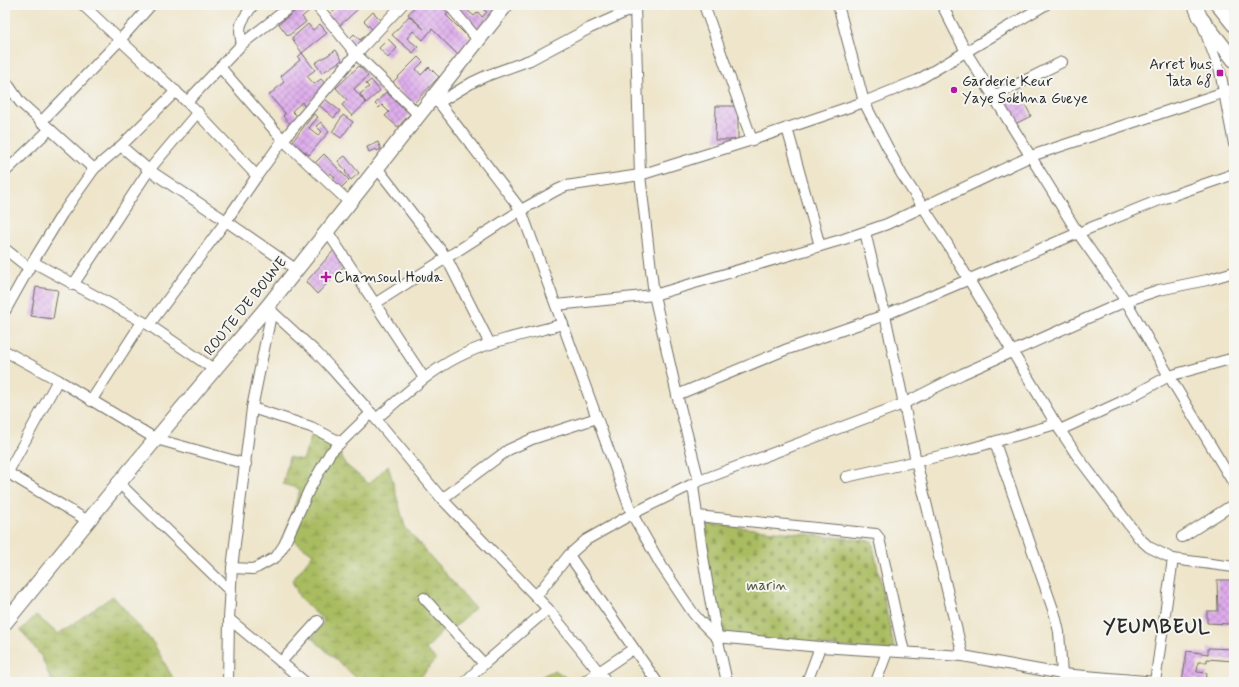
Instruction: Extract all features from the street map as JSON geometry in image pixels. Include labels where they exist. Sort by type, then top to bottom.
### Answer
[{"type":"street","points":[[83,5],[176,90],[257,176]]},
{"type":"street","points":[[42,122],[151,5]]},
{"type":"street","points":[[242,44],[240,28],[241,23],[253,5]]},
{"type":"street","points":[[187,102],[242,44],[292,5]]},
{"type":"street","points":[[316,5],[356,54],[419,115]]},
{"type":"street","points":[[91,401],[146,323],[226,221],[283,140],[356,54],[402,5]]},
{"type":"street","points":[[449,5],[478,40]]},
{"type":"street","name":"ROUTE DE BOUNE","points":[[5,623],[119,483],[269,308],[296,270],[419,115],[436,99],[478,40],[506,5]]},
{"type":"street","points":[[704,5],[752,140]]},
{"type":"street","points":[[838,5],[864,102],[901,173],[924,207],[1078,458],[1139,538],[1149,547],[1173,558],[1234,567]]},
{"type":"street","points":[[942,5],[966,52],[1078,233],[1126,301],[1234,484]]},
{"type":"street","points":[[376,303],[521,210],[557,190],[566,186],[640,174],[752,140],[864,102],[918,80],[1045,5]]},
{"type":"street","points":[[1218,5],[1234,25]]},
{"type":"street","points":[[727,682],[716,637],[697,516],[696,482],[654,295],[640,174],[635,6],[530,60],[480,79],[436,99],[521,210],[564,324],[632,514],[661,565],[698,620],[716,637],[820,647],[963,656],[1062,674],[1156,682],[1173,558]]},
{"type":"street","points":[[1197,11],[1234,60]]},
{"type":"street","points":[[1197,11],[1220,71],[1234,144]]},
{"type":"street","points":[[994,96],[1062,62]]},
{"type":"street","points":[[220,67],[283,140],[350,203]]},
{"type":"street","points":[[5,80],[20,102],[94,169]]},
{"type":"street","points":[[556,305],[654,295],[865,232],[887,224],[1031,156],[1234,89]]},
{"type":"street","points":[[5,311],[62,214],[94,169],[121,146],[176,90]]},
{"type":"street","points":[[73,285],[150,170],[198,112]]},
{"type":"street","points":[[787,128],[820,246]]},
{"type":"street","points":[[5,172],[50,129]]},
{"type":"street","points":[[121,146],[150,170],[296,270]]},
{"type":"street","points":[[378,168],[446,257],[490,344]]},
{"type":"street","points":[[677,395],[785,350],[885,315],[1162,199],[1234,174]]},
{"type":"street","points":[[327,232],[376,303],[424,378]]},
{"type":"street","points":[[865,232],[885,315],[916,461],[963,656]]},
{"type":"street","points":[[5,249],[31,265],[146,323],[215,370]]},
{"type":"street","points":[[536,596],[569,555],[586,540],[632,514],[696,482],[903,404],[962,374],[1126,301],[1159,290],[1207,280],[1234,272]]},
{"type":"street","points":[[228,682],[229,619],[232,568],[252,408],[269,308]]},
{"type":"street","points":[[269,308],[317,353],[373,416],[442,499],[548,609],[607,682]]},
{"type":"street","points":[[232,568],[253,569],[276,557],[284,545],[300,508],[330,453],[340,442],[424,378],[460,356],[490,344],[564,324]]},
{"type":"street","points":[[5,351],[58,380],[156,439],[246,464]]},
{"type":"street","points":[[846,477],[1058,427],[1121,402],[1169,376],[1234,358]]},
{"type":"street","points":[[58,380],[6,472],[88,522]]},
{"type":"street","points":[[252,408],[311,427],[340,442]]},
{"type":"street","points":[[442,499],[508,450],[532,439],[597,418]]},
{"type":"street","points":[[995,443],[1038,561],[1055,614],[1059,632],[1062,674]]},
{"type":"street","points":[[119,483],[231,592]]},
{"type":"street","points":[[1182,537],[1234,504]]},
{"type":"street","points":[[697,516],[876,534],[879,538],[904,652]]},
{"type":"street","points":[[569,555],[657,682]]},
{"type":"street","points":[[424,598],[484,664]]},
{"type":"street","points":[[465,682],[548,609]]},
{"type":"street","points":[[229,619],[306,682]]},
{"type":"street","points":[[281,662],[318,621]]},
{"type":"street","points":[[807,682],[820,647]]},
{"type":"street","points":[[584,682],[633,649]]},
{"type":"street","points":[[876,682],[886,652]]},
{"type":"green space","points":[[312,434],[335,442],[345,464],[369,484],[388,465],[405,527],[475,608],[448,633],[444,629],[426,650],[436,659],[418,680],[400,676],[394,682],[361,682],[312,638],[324,621],[300,598],[292,581],[313,554],[295,541],[286,532],[300,489],[283,484],[289,457],[303,460]]},
{"type":"green space","name":"marin","points":[[697,523],[872,541],[895,652],[722,636]]},
{"type":"green space","points":[[113,596],[154,644],[175,682],[52,682],[41,656],[21,630],[36,615],[58,634]]},
{"type":"green space","points":[[555,670],[572,682],[530,682]]},
{"type":"building","points":[[303,5],[309,11],[302,17],[306,22],[288,36],[279,24]]},
{"type":"building","points":[[341,5],[356,5],[359,8],[337,28],[327,17]]},
{"type":"building","points":[[416,5],[442,5],[449,11],[446,15],[471,40],[457,54],[432,29],[423,40],[413,31],[407,38],[418,47],[413,53],[392,35],[409,16],[424,29],[408,14]]},
{"type":"building","points":[[462,5],[472,5],[467,10],[474,16],[478,12],[482,17],[487,12],[484,10],[489,5],[501,5],[475,32],[455,12]]},
{"type":"building","points":[[373,12],[384,23],[356,51],[346,42],[354,34],[360,40],[372,29],[364,21]]},
{"type":"building","points":[[308,24],[313,30],[320,24],[327,33],[302,53],[292,38]]},
{"type":"building","points":[[388,39],[397,48],[388,58],[379,48]]},
{"type":"building","points":[[336,50],[342,60],[322,73],[315,63]]},
{"type":"building","points":[[302,53],[315,70],[307,76],[314,84],[321,79],[328,87],[304,106],[302,102],[292,111],[300,119],[292,126],[283,116],[285,113],[269,95],[284,82],[281,76],[300,60],[298,57]]},
{"type":"building","points":[[418,57],[423,62],[416,69],[421,75],[429,67],[439,77],[413,104],[392,83]]},
{"type":"building","points":[[359,66],[368,76],[354,89],[366,103],[352,116],[342,105],[347,100],[336,88]]},
{"type":"building","points":[[371,80],[380,91],[366,103],[360,94],[369,87],[366,84]]},
{"type":"building","points":[[386,92],[410,114],[398,127],[385,116],[389,112],[382,105],[379,108],[375,104]]},
{"type":"building","points":[[1020,94],[1031,116],[1013,125],[1003,102]]},
{"type":"building","points":[[325,99],[340,111],[334,118],[319,105]]},
{"type":"building","points":[[716,106],[738,106],[738,140],[715,140]]},
{"type":"building","points":[[314,114],[318,117],[309,128],[318,135],[322,132],[316,126],[321,122],[329,132],[309,155],[292,142]]},
{"type":"building","points":[[343,115],[353,122],[341,138],[332,132]]},
{"type":"building","points":[[378,142],[381,149],[377,151],[376,149],[369,152],[367,147]]},
{"type":"building","points":[[324,154],[349,180],[339,190],[331,182],[335,178],[331,173],[325,178],[313,165]]},
{"type":"building","points":[[345,156],[359,173],[351,180],[338,161]]},
{"type":"building","points":[[335,249],[345,265],[317,294],[306,282]]},
{"type":"building","points":[[36,287],[58,290],[53,319],[31,316]]},
{"type":"building","points":[[1217,580],[1231,580],[1229,624],[1207,623],[1207,611],[1218,611]]},
{"type":"building","points":[[1208,648],[1234,649],[1234,661],[1207,659],[1207,662],[1198,662],[1197,672],[1207,673],[1206,682],[1198,682],[1198,679],[1193,678],[1192,682],[1182,682],[1187,651],[1208,654]]},
{"type":"place","name":"Arret bus Tata 68","points":[[1220,73]]},
{"type":"place","name":"Garderie Keur Yaye Sokhna Gueye","points":[[954,90]]},
{"type":"place","name":"Chamsoul Houda","points":[[326,277]]},
{"type":"district","name":"YEUMBEUL","points":[[1157,626]]}]
